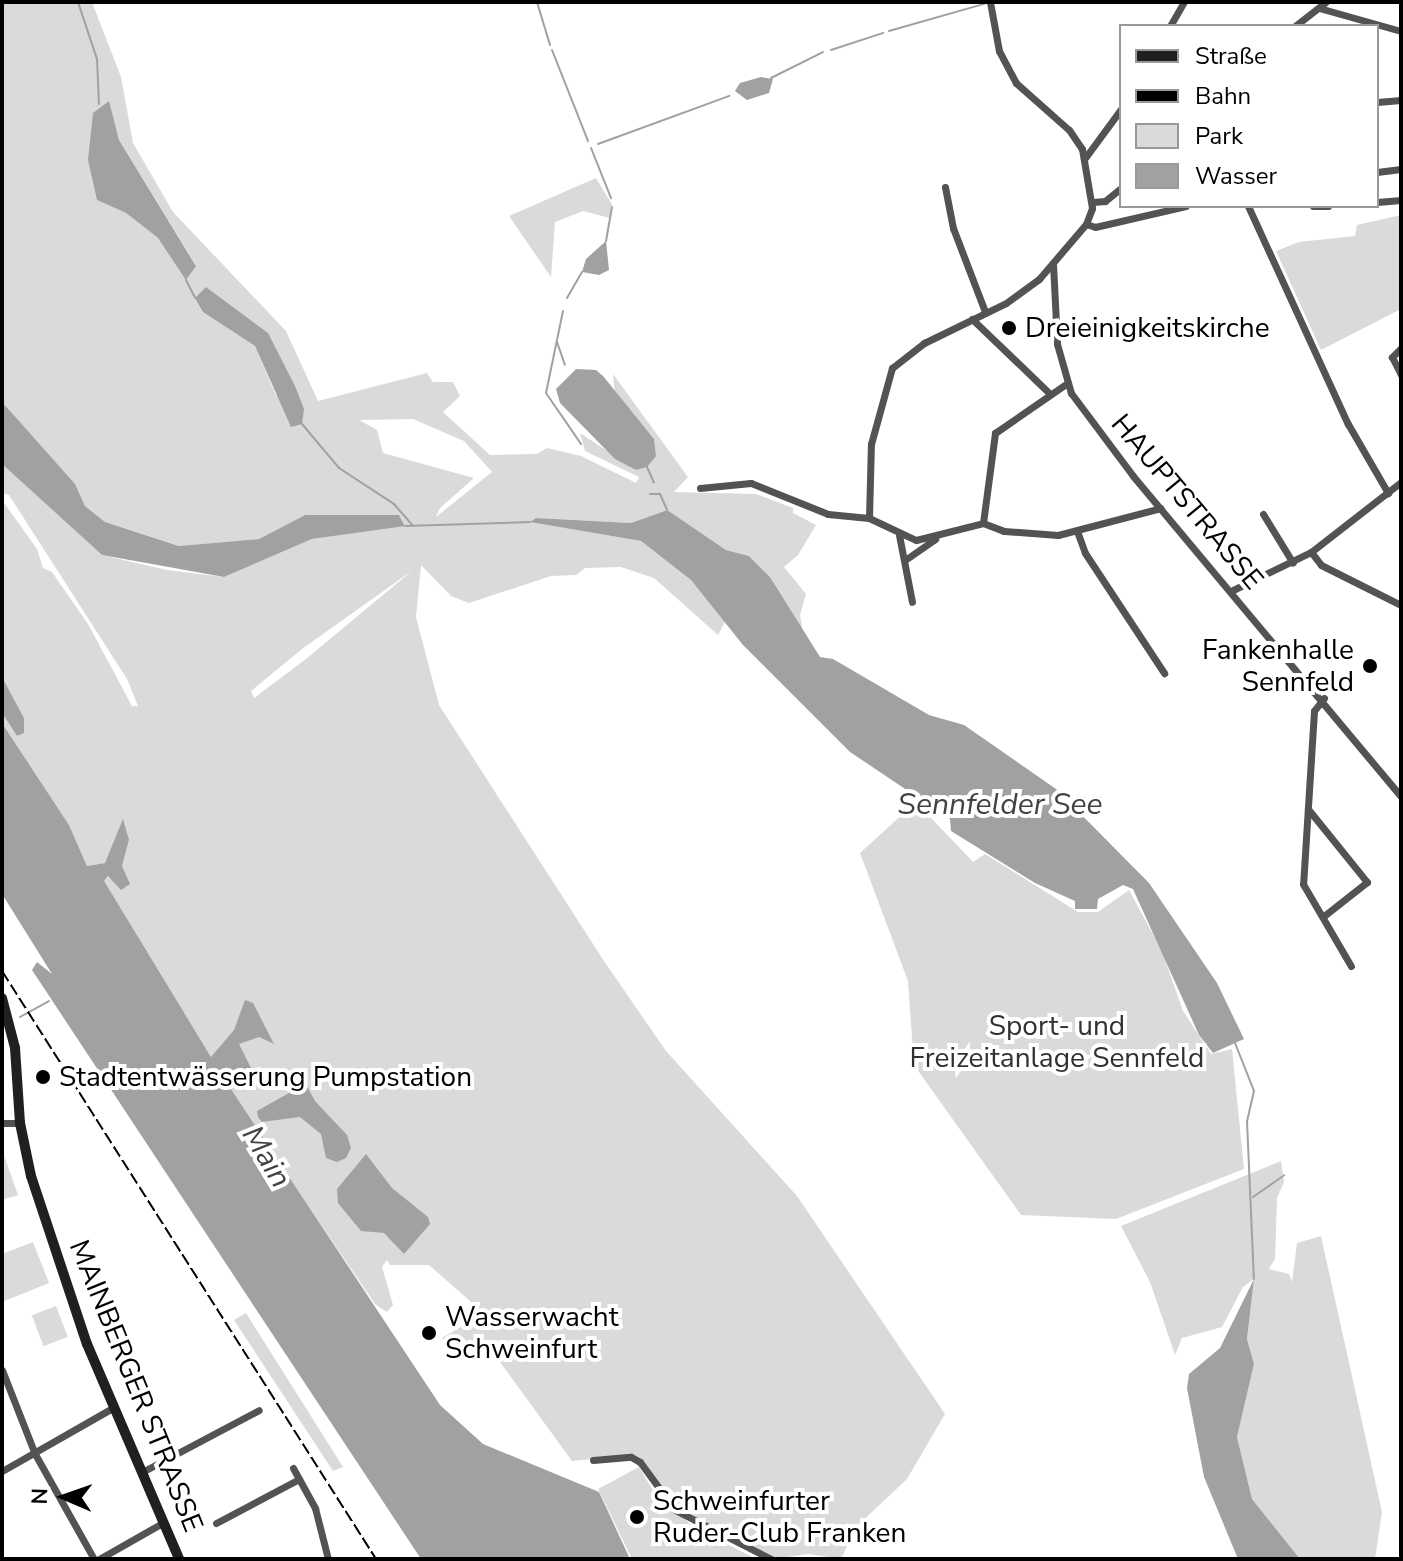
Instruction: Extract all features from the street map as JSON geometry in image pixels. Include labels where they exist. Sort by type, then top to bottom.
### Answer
[{"type":"main road","name":"MAINBERGER STRASSE","points":[[2,998],[15,1048],[20,1123],[54,1249],[114,1407],[179,1559]]},
{"type":"street","points":[[869,518],[871,444],[892,368],[924,343],[1006,303],[1053,264],[1086,224],[1093,202],[1085,158],[1069,130],[1016,83],[999,51],[990,2]]},
{"type":"street","points":[[1171,24],[1184,2]]},
{"type":"street","points":[[1298,24],[1326,2]]},
{"type":"street","points":[[1319,8],[1376,24]]},
{"type":"street","points":[[1379,25],[1401,31]]},
{"type":"street","points":[[1379,102],[1401,100]]},
{"type":"street","points":[[1085,158],[1119,112]]},
{"type":"street","points":[[1379,172],[1401,169]]},
{"type":"street","points":[[945,187],[953,228],[985,312]]},
{"type":"street","points":[[1093,202],[1105,201],[1119,190]]},
{"type":"street","points":[[1379,202],[1401,200]]},
{"type":"street","points":[[1086,224],[1106,224],[1177,208]]},
{"type":"street","points":[[1249,208],[1348,424],[1388,493]]},
{"type":"street","name":"HAUPTSTRASSE","points":[[1053,264],[1057,344],[1066,384],[1099,433],[1324,698],[1401,796]]},
{"type":"street","points":[[972,319],[1048,392]]},
{"type":"street","points":[[1401,348],[1392,357],[1401,375]]},
{"type":"street","points":[[983,523],[992,439],[1048,392],[1066,384]]},
{"type":"street","points":[[1233,590],[1311,552],[1401,482]]},
{"type":"street","points":[[700,488],[751,483],[828,514],[869,518],[899,535],[935,539]]},
{"type":"street","points":[[905,560],[935,539],[983,523],[1034,535],[1077,531],[1161,508]]},
{"type":"street","points":[[1263,514],[1293,563]]},
{"type":"street","points":[[1077,531],[1085,553],[1164,673]]},
{"type":"street","points":[[899,535],[912,602]]},
{"type":"street","points":[[1311,552],[1321,565],[1401,605]]},
{"type":"street","points":[[1324,698],[1314,711],[1303,884],[1351,966]]},
{"type":"street","points":[[1308,809],[1367,882],[1324,916]]},
{"type":"street","points":[[2,1123],[20,1123]]},
{"type":"street","points":[[2,1370],[35,1454],[96,1559],[164,1522]]},
{"type":"street","points":[[2,1471],[114,1407]]},
{"type":"street","points":[[142,1472],[259,1410]]},
{"type":"street","points":[[593,1460],[631,1457],[640,1462],[675,1510],[771,1559]]},
{"type":"street","points":[[293,1468],[315,1508],[328,1559]]},
{"type":"street","points":[[216,1523],[299,1479]]},
{"type":"green space","points":[[2,2],[92,2],[121,77],[133,143],[173,212],[286,331],[318,401],[427,373],[433,382],[453,382],[460,396],[443,412],[490,455],[537,454],[547,448],[581,456],[636,483],[639,477],[585,451],[580,433],[636,470],[656,456],[654,439],[615,394],[613,374],[688,477],[674,492],[756,494],[793,508],[793,513],[816,525],[798,555],[784,567],[806,594],[800,615],[803,632],[770,577],[749,556],[726,550],[666,510],[631,523],[536,518],[531,522],[641,541],[691,580],[725,622],[718,635],[654,578],[621,567],[585,568],[576,575],[551,576],[469,603],[451,596],[421,565],[416,617],[439,705],[604,961],[666,1051],[797,1196],[945,1414],[907,1479],[856,1527],[841,1559],[809,1554],[771,1559],[675,1510],[640,1462],[613,1457],[572,1461],[489,1347],[453,1349],[442,1338],[476,1318],[478,1308],[429,1265],[390,1265],[387,1260],[382,1267],[393,1305],[387,1312],[375,1304],[246,1114],[103,881],[122,866],[129,840],[113,846],[105,863],[87,866],[69,825],[2,723],[2,713],[17,736],[24,733],[24,718],[2,677],[2,500],[37,549],[43,568],[52,572],[88,624],[132,706],[138,706],[127,679],[9,495],[2,493],[2,464],[102,555],[167,570],[224,577],[312,539],[405,525],[399,515],[305,515],[259,539],[180,546],[105,522],[85,506],[75,484],[2,401]],"holes":[[[108,101],[119,140],[196,265],[187,279],[158,238],[126,213],[97,200]],[[206,287],[268,333],[277,398],[255,346],[203,312]],[[413,419],[464,441],[492,472],[436,517],[440,508],[474,478],[383,453],[377,430],[359,420]],[[413,570],[254,698],[251,691],[302,649]]]},
{"type":"green space","points":[[596,178],[613,206],[610,218],[583,211],[555,222],[551,277],[509,216]]},
{"type":"green space","points":[[1401,215],[1401,309],[1321,350],[1276,251],[1299,242],[1355,236],[1357,225]]},
{"type":"green space","name":"Sport- und Freizeitanlage Sennfeld","points":[[916,802],[973,862],[985,854],[1078,912],[1098,912],[1129,890],[1162,951],[1183,1011],[1211,1054],[1232,1049],[1244,1169],[1116,1219],[1021,1215],[914,1065],[908,981],[860,853]]},
{"type":"green space","points":[[2,1150],[18,1195],[2,1200]]},
{"type":"green space","points":[[1281,1161],[1284,1182],[1277,1198],[1275,1259],[1269,1269],[1289,1274],[1292,1282],[1297,1243],[1321,1236],[1382,1512],[1375,1559],[1300,1559],[1252,1499],[1237,1437],[1254,1364],[1247,1339],[1254,1279],[1262,1273],[1243,1287],[1222,1327],[1182,1338],[1175,1355],[1150,1282],[1121,1226]]},
{"type":"green space","points":[[33,1242],[49,1283],[2,1302],[2,1254]]},
{"type":"green space","points":[[56,1306],[68,1337],[44,1346],[32,1315]]},
{"type":"green space","points":[[246,1313],[343,1467],[333,1471],[234,1320]]},
{"type":"green space","points":[[639,1467],[657,1497],[694,1527],[756,1559],[632,1559],[598,1489]]},
{"type":"water","points":[[761,77],[773,79],[769,93],[747,100],[735,91],[740,83]]},
{"type":"water","points":[[109,101],[119,140],[196,266],[186,280],[158,238],[126,213],[97,200],[88,160],[93,113]]},
{"type":"water","points":[[606,241],[609,270],[599,275],[582,272],[586,259]]},
{"type":"water","points":[[206,287],[268,333],[304,409],[302,424],[291,427],[255,346],[203,312],[195,298]]},
{"type":"water","points":[[576,369],[596,370],[603,376],[654,439],[656,456],[647,467],[636,470],[615,459],[560,403],[556,389]]},
{"type":"water","points":[[2,402],[75,484],[85,506],[105,522],[179,546],[259,539],[305,515],[399,515],[405,526],[312,539],[224,577],[102,555],[2,464]]},
{"type":"water","name":"Sennfelder See","points":[[667,510],[726,550],[749,556],[770,577],[820,657],[833,659],[929,715],[964,725],[1056,789],[1149,883],[1217,983],[1244,1039],[1213,1053],[1199,1035],[1133,889],[1123,885],[1098,899],[1097,909],[1075,909],[1075,901],[1035,883],[951,831],[950,819],[850,752],[743,645],[691,580],[641,541],[530,522],[536,518],[631,523]]},
{"type":"water","points":[[2,677],[24,718],[24,733],[17,736],[2,713]]},
{"type":"water","name":"Main","points":[[2,723],[69,825],[87,866],[105,863],[123,819],[129,840],[122,866],[130,884],[121,890],[108,876],[104,881],[211,1057],[234,1030],[245,1000],[253,1003],[274,1044],[259,1037],[239,1044],[256,1078],[247,1086],[238,1087],[227,1067],[219,1071],[440,1405],[483,1444],[599,1492],[630,1559],[421,1559],[32,970],[37,962],[52,974],[2,894]]},
{"type":"water","points":[[291,1079],[303,1079],[315,1101],[347,1135],[351,1148],[346,1158],[337,1162],[326,1158],[321,1134],[300,1117],[262,1122],[258,1117],[257,1111],[289,1093]]},
{"type":"water","points":[[366,1154],[392,1188],[428,1217],[430,1224],[404,1254],[384,1233],[361,1231],[338,1203],[337,1189]]},
{"type":"water","points":[[1254,1279],[1247,1339],[1254,1364],[1237,1437],[1252,1499],[1300,1559],[1238,1559],[1204,1477],[1187,1388],[1189,1374],[1220,1348]]},
{"type":"waterway","points":[[78,2],[97,59],[99,104]]},
{"type":"waterway","points":[[537,2],[550,45]]},
{"type":"waterway","points":[[889,31],[984,4]]},
{"type":"waterway","points":[[831,50],[883,33]]},
{"type":"waterway","points":[[552,50],[588,141]]},
{"type":"waterway","points":[[771,78],[823,52]]},
{"type":"waterway","points":[[598,144],[729,96]]},
{"type":"waterway","points":[[591,148],[611,198]]},
{"type":"waterway","points":[[606,241],[612,208]]},
{"type":"waterway","points":[[567,298],[582,272]]},
{"type":"waterway","points":[[186,280],[195,298]]},
{"type":"waterway","points":[[563,311],[546,393],[581,444]]},
{"type":"waterway","points":[[557,342],[565,365]]},
{"type":"waterway","points":[[302,424],[339,468],[394,504],[413,526]]},
{"type":"waterway","points":[[647,467],[654,483]]},
{"type":"waterway","points":[[650,494],[660,494],[667,510]]},
{"type":"waterway","points":[[405,526],[530,522]]},
{"type":"waterway","points":[[20,1017],[49,1001]]},
{"type":"waterway","name":"Sennfelder See","points":[[1235,1043],[1254,1091],[1247,1121],[1254,1279]]},
{"type":"waterway","points":[[1253,1197],[1284,1175]]},
{"type":"railway","points":[[2,971],[376,1559]]},
{"type":"place","name":"Dreieinigkeitskirche","points":[[1009,328]]},
{"type":"place","name":"Fankenhalle Sennfeld","points":[[1370,666]]},
{"type":"place","name":"Stadtentwässerung Pumpstation","points":[[43,1077]]},
{"type":"place","name":"Wasserwacht Schweinfurt","points":[[429,1333]]},
{"type":"place","name":"Schweinfurter Ruder-Club Franken","points":[[637,1517]]}]
